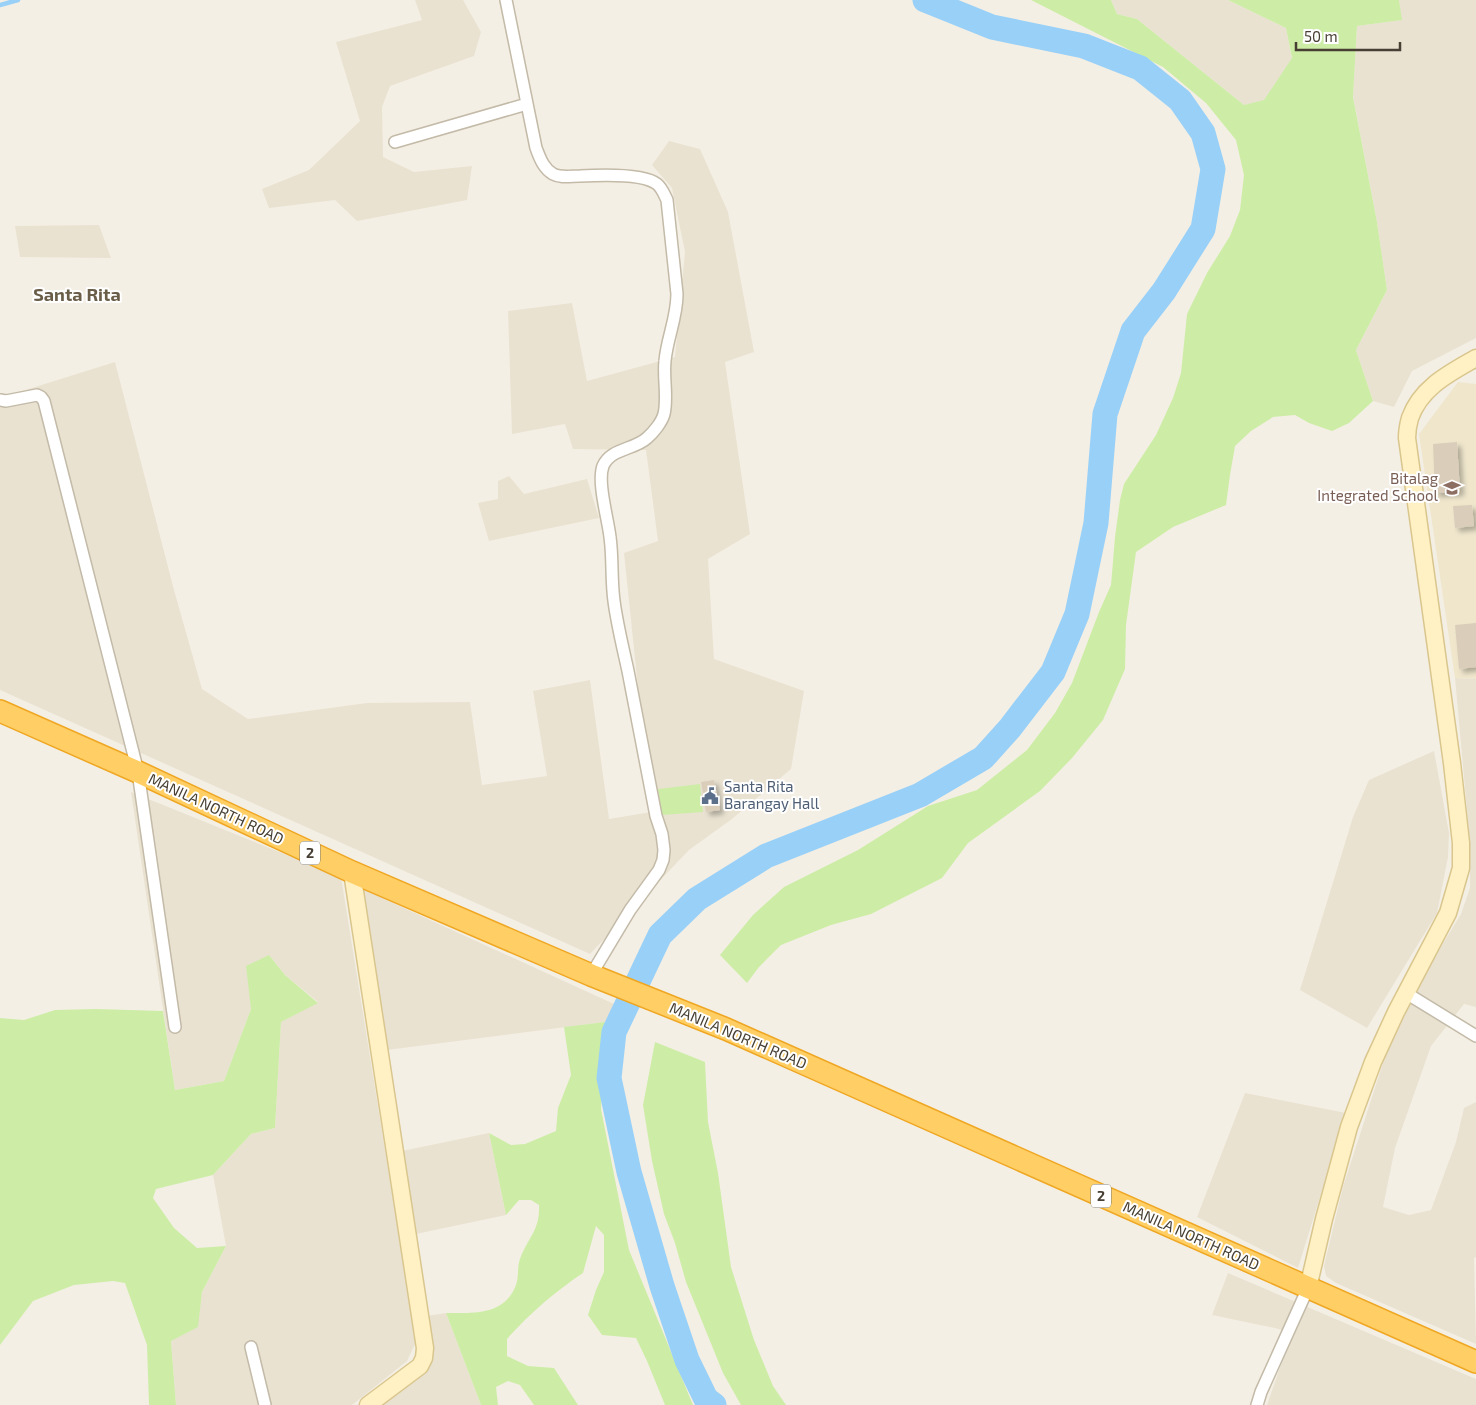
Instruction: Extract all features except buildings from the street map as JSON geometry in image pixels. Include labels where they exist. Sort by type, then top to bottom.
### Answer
[{"type":"highway","name":"MANILA NORTH ROAD","points":[[0,711],[138,772],[352,872],[591,975],[726,1030],[1476,1362]]},
{"type":"street","points":[[506,0],[539,155],[547,169],[559,177],[600,175],[642,177],[656,183],[667,200],[677,294],[675,319],[665,359],[665,408],[663,417],[643,441],[611,456],[604,466],[602,476],[611,538],[614,602],[656,816],[662,834],[663,860],[659,870],[630,910],[591,975]]},
{"type":"street","points":[[395,142],[527,104]]},
{"type":"street","points":[[1257,1405],[1261,1392],[1308,1288],[1324,1219],[1350,1127],[1373,1062],[1406,993],[1448,913],[1461,868],[1461,843],[1452,763],[1406,438],[1409,420],[1413,411],[1419,400],[1431,386],[1476,358]]},
{"type":"street","points":[[0,400],[6,401],[37,395],[44,401],[138,772],[175,1027]]},
{"type":"street","points":[[352,872],[425,1348],[424,1358],[420,1366],[368,1405]]},
{"type":"street","points":[[1406,993],[1476,1036]]},
{"type":"street","points":[[251,1347],[265,1405]]},
{"type":"shaded area","points":[[415,0],[463,0],[481,32],[474,56],[390,86],[382,107],[383,157],[414,172],[472,166],[467,200],[357,221],[335,200],[269,208],[262,189],[309,170],[360,121],[336,42],[422,20]]},
{"type":"shaded area","points":[[1111,0],[1228,0],[1286,28],[1292,59],[1264,101],[1244,105],[1137,19],[1117,14]]},
{"type":"shaded area","points":[[1399,0],[1476,0],[1476,338],[1412,371],[1394,407],[1373,401],[1356,350],[1387,290],[1377,222],[1353,96],[1357,26],[1401,20]]},
{"type":"shaded area","points":[[669,141],[700,149],[728,212],[754,352],[725,362],[750,534],[708,559],[714,659],[804,691],[791,769],[732,819],[689,850],[590,954],[0,690],[0,398],[115,362],[174,590],[202,689],[248,719],[367,703],[470,702],[482,785],[547,776],[533,691],[590,680],[609,819],[651,812],[624,553],[658,541],[646,450],[573,449],[565,424],[512,434],[508,311],[572,303],[587,381],[675,357],[685,252],[672,188],[652,165]]},
{"type":"shaded area","points":[[99,225],[111,258],[20,257],[15,226]]},
{"type":"shaded area","name":"Bitalag Integrated School","points":[[1458,382],[1476,384],[1476,679],[1455,678],[1419,434]]},
{"type":"shaded area","points":[[509,476],[524,494],[587,479],[599,518],[489,541],[478,503],[498,499],[498,481]]},
{"type":"shaded area","points":[[1455,678],[1476,679],[1476,1007],[1464,1004],[1431,1046],[1395,1148],[1383,1207],[1409,1215],[1431,1210],[1456,1142],[1464,1108],[1476,1102],[1476,1257],[1474,1258],[1476,1344],[1336,1283],[1326,1276],[1324,1266],[1343,1187],[1385,1057],[1413,993],[1461,914],[1470,888],[1470,843]]},
{"type":"shaded area","points":[[1434,751],[1449,833],[1448,857],[1437,913],[1367,1028],[1300,990],[1353,817],[1369,780]]},
{"type":"shaded area","points":[[131,792],[341,877],[416,1342],[407,1361],[352,1405],[176,1405],[171,1340],[197,1327],[202,1292],[226,1246],[213,1175],[251,1134],[275,1128],[281,1022],[318,1002],[285,975],[269,955],[224,1081],[175,1090]]},
{"type":"shaded area","points":[[360,888],[614,1004],[605,1022],[387,1050]]},
{"type":"shaded area","points":[[1245,1093],[1346,1113],[1298,1268],[1197,1217]]},
{"type":"shaded area","points":[[489,1133],[506,1215],[416,1234],[402,1151]]},
{"type":"shaded area","points":[[1228,1273],[1476,1379],[1476,1405],[1267,1405],[1292,1333],[1212,1315]]},
{"type":"shaded area","points":[[446,1313],[481,1405],[377,1405],[429,1365],[427,1316]]},
{"type":"green space","points":[[1031,0],[1111,0],[1117,14],[1137,19],[1244,105],[1264,100],[1292,58],[1286,28],[1228,0],[1399,0],[1402,20],[1357,26],[1353,97],[1377,222],[1387,290],[1356,350],[1373,401],[1349,423],[1332,431],[1309,423],[1295,415],[1273,417],[1251,431],[1235,446],[1226,505],[1173,527],[1136,552],[1126,625],[1125,669],[1103,720],[1072,758],[1040,791],[968,843],[942,878],[871,914],[831,925],[781,945],[759,967],[747,983],[720,955],[753,915],[784,887],[858,850],[928,806],[977,790],[1027,750],[1055,713],[1072,683],[1111,585],[1115,537],[1124,484],[1156,435],[1173,398],[1181,373],[1187,314],[1207,273],[1230,236],[1240,210],[1244,175],[1236,140],[1206,103],[1163,67]]},
{"type":"green space","points":[[700,784],[703,812],[662,815],[658,789]]},
{"type":"green space","points":[[269,955],[285,975],[318,1003],[281,1022],[275,1128],[251,1134],[213,1175],[156,1189],[153,1198],[174,1228],[197,1248],[226,1246],[202,1292],[198,1327],[171,1341],[176,1405],[149,1405],[147,1345],[125,1283],[113,1281],[74,1285],[33,1301],[0,1345],[0,1018],[24,1020],[55,1010],[163,1011],[175,1090],[224,1081],[251,1009],[246,966]]},
{"type":"green space","points":[[605,1022],[601,1109],[629,1250],[693,1405],[665,1405],[636,1338],[602,1335],[588,1315],[604,1272],[604,1235],[596,1226],[583,1273],[543,1303],[507,1339],[507,1356],[528,1366],[554,1368],[578,1405],[534,1405],[520,1385],[508,1381],[496,1387],[498,1405],[481,1405],[446,1313],[487,1311],[504,1302],[511,1295],[516,1285],[520,1259],[536,1228],[539,1214],[539,1205],[531,1200],[519,1200],[506,1215],[489,1133],[511,1145],[525,1144],[556,1131],[558,1108],[571,1075],[564,1027]]},
{"type":"green space","points":[[655,1042],[705,1062],[708,1122],[718,1173],[731,1267],[754,1340],[773,1386],[786,1405],[741,1405],[723,1373],[686,1282],[675,1243],[664,1214],[652,1161],[643,1105]]},
{"type":"waterway","points":[[0,5],[18,0]]},
{"type":"waterway","points":[[714,1405],[706,1399],[687,1360],[662,1286],[629,1172],[609,1078],[614,1032],[660,935],[697,899],[766,856],[920,795],[983,758],[1010,728],[1053,672],[1077,614],[1096,523],[1105,414],[1133,331],[1164,291],[1203,229],[1213,169],[1203,133],[1180,100],[1140,68],[1084,46],[992,27],[925,0]]},
{"type":"place","name":"Bitalag Integrated School","points":[[1452,488]]},
{"type":"place","name":"Santa Rita Barangay Hall","points":[[710,796]]},
{"type":"district","name":"Santa Rita","points":[[77,295]]}]
